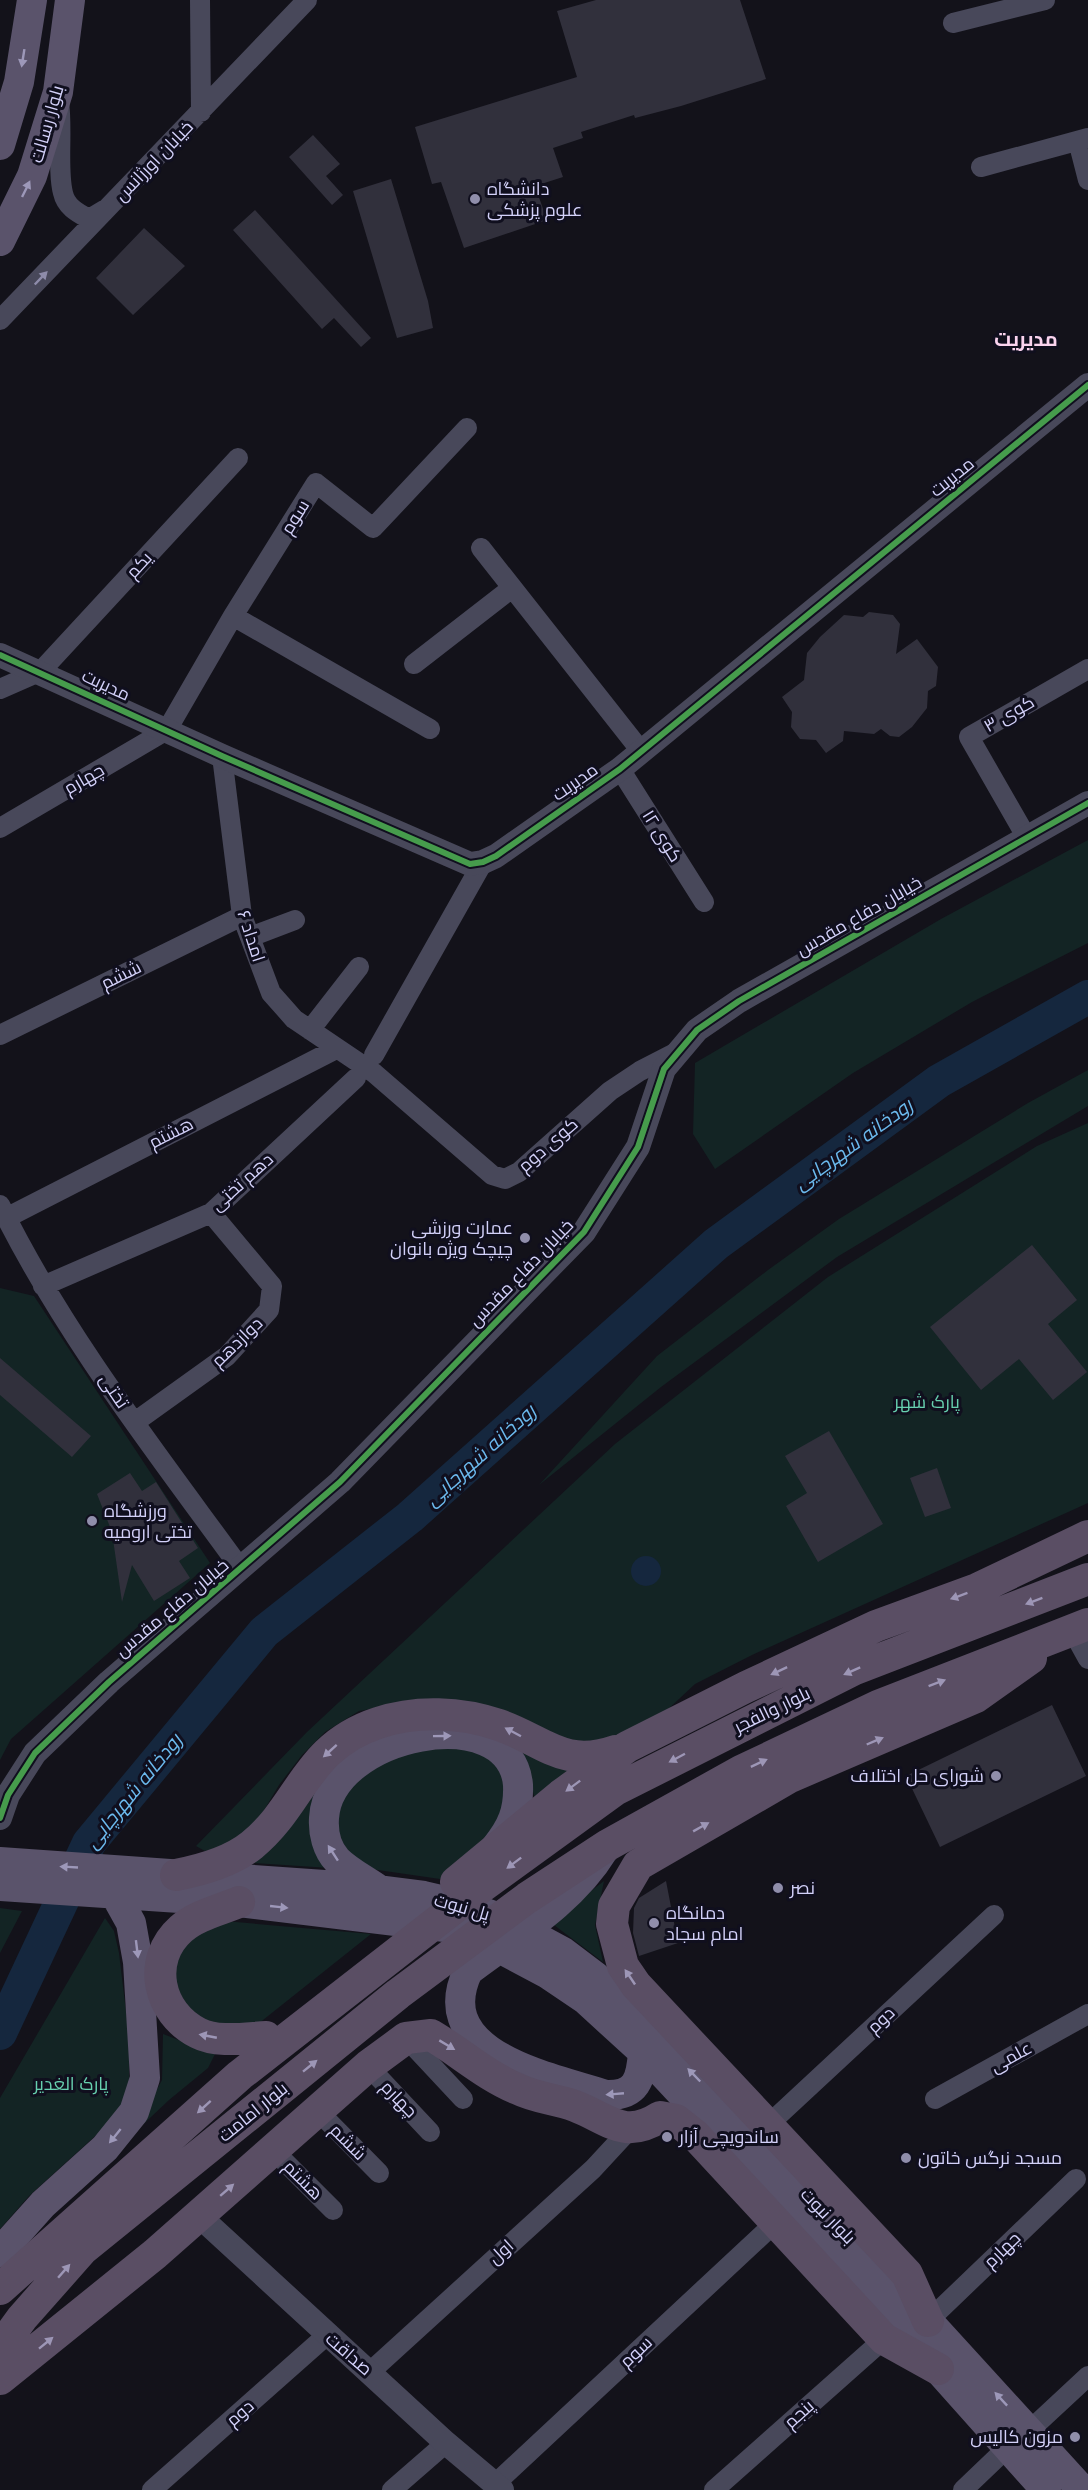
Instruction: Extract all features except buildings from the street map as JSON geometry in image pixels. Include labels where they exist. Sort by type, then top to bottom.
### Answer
[{"type":"highway","points":[[176,1875],[203,1870],[251,1846],[270,1828],[306,1775],[330,1750],[351,1734],[379,1723],[418,1716],[470,1716],[502,1726],[541,1747],[576,1758],[603,1755],[627,1747],[746,1687],[876,1626],[977,1589],[1088,1536]]},
{"type":"highway","name":"بلوار والفجر","points":[[480,1888],[615,1791],[721,1735],[855,1669],[1088,1579]]},
{"type":"highway","points":[[608,1845],[741,1771],[878,1706],[1080,1627]]},
{"type":"highway","points":[[928,2321],[907,2274],[636,1985],[623,1966],[612,1924],[614,1906],[638,1865],[668,1846],[790,1777],[976,1697],[1080,1627]]},
{"type":"highway","points":[[240,2075],[266,2037],[561,1795],[627,1747]]},
{"type":"highway","name":"بلوار امامت","points":[[0,2348],[22,2318],[83,2249],[399,1994],[527,1898],[608,1845]]},
{"type":"highway","name":"بلوار امامت","points":[[0,2289],[240,2075],[480,1888]]},
{"type":"highway","points":[[239,1902],[201,1917],[180,1930],[164,1952],[159,1976],[163,1997],[179,2019],[198,2034],[226,2039],[266,2037]]},
{"type":"highway","points":[[0,2379],[155,2254],[368,2066],[406,2038],[431,2035],[487,2073],[517,2089],[566,2103],[609,2124],[630,2129],[646,2126],[660,2117],[676,2120],[695,2135],[884,2338],[938,2369]]},
{"type":"main road","points":[[0,145],[19,82],[32,0]]},
{"type":"main road","name":"بلوار رسالت","points":[[0,241],[32,176],[58,92],[70,0]]},
{"type":"main road","points":[[365,1888],[337,1860],[323,1831],[326,1800],[347,1772],[380,1748],[398,1741],[430,1736],[466,1736],[486,1742],[505,1756],[517,1776],[518,1799],[514,1821],[493,1851]]},
{"type":"main road","points":[[608,1845],[593,1869],[569,1893],[468,1971],[460,1987],[458,2003],[465,2025],[475,2037],[516,2066],[606,2095],[622,2096],[634,2087],[642,2071],[643,2052]]},
{"type":"main road","points":[[0,2252],[43,2204],[105,2148],[134,2112],[145,2078],[136,1939],[122,1883],[2,1871]]},
{"type":"main road","name":"پل نبوت","points":[[122,1883],[176,1875],[365,1888],[467,1906],[502,1919],[555,1963]]},
{"type":"main road","name":"پل نبوت","points":[[122,1883],[239,1902],[445,1927],[555,1963]]},
{"type":"main road","name":"بلوار نبوت","points":[[555,1963],[585,1999],[643,2052],[938,2369],[1082,2490]]},
{"type":"main road","name":"بلوار نبوت","points":[[555,1963],[596,1977],[632,2010],[928,2321],[1019,2438],[1046,2490]]},
{"type":"street","points":[[200,0],[201,112]]},
{"type":"street","name":"خیابان اورژانس","points":[[0,320],[307,0]]},
{"type":"street","points":[[953,23],[993,6],[1045,0]]},
{"type":"street","points":[[58,92],[63,129],[63,194],[73,211],[89,219],[112,205]]},
{"type":"street","points":[[981,167],[1083,139],[1088,180]]},
{"type":"street","name":"مدیریت","points":[[0,655],[41,671],[222,756],[471,864],[483,862],[620,769],[1088,385]]},
{"type":"street","name":"سوم","points":[[167,730],[233,616],[316,483],[372,528],[467,428]]},
{"type":"street","name":"یکم","points":[[41,671],[238,458]]},
{"type":"street","points":[[481,548],[641,751]]},
{"type":"street","points":[[414,664],[512,588]]},
{"type":"street","points":[[233,616],[430,729]]},
{"type":"street","name":"کوی ۳","points":[[1027,838],[969,737],[1088,669]]},
{"type":"street","points":[[0,689],[41,671]]},
{"type":"street","name":"چهارم","points":[[0,828],[167,730]]},
{"type":"street","name":"امداد ۶","points":[[222,756],[242,916],[271,993],[294,1019],[366,1067]]},
{"type":"street","name":"کوی ۱۲","points":[[620,769],[704,902]]},
{"type":"street","name":"خیابان دفاع مقدس","points":[[0,1818],[8,1795],[35,1753],[109,1682],[339,1482],[584,1232],[638,1147],[664,1069],[697,1030],[739,1001],[1088,803]]},
{"type":"street","name":"دهم تختی","points":[[43,1286],[211,1213],[366,1067],[483,862]]},
{"type":"street","name":"ششم","points":[[0,1035],[242,916]]},
{"type":"street","points":[[250,937],[295,920]]},
{"type":"street","points":[[310,1030],[359,967]]},
{"type":"street","name":"هشتم","points":[[3,1211],[336,1049]]},
{"type":"street","name":"کوی دوم","points":[[366,1067],[492,1175],[505,1179],[519,1172],[610,1091],[640,1071],[679,1051]]},
{"type":"street","name":"تختی","points":[[3,1211],[43,1286],[135,1422],[241,1569]]},
{"type":"street","name":"دوازدهم","points":[[135,1422],[227,1356],[269,1310],[272,1286],[211,1213]]},
{"type":"street","points":[[1080,1627],[1088,1659]]},
{"type":"street","name":"دوم","points":[[768,2125],[994,1916]]},
{"type":"street","name":"علمی","points":[[934,2099],[1088,2014]]},
{"type":"street","points":[[406,2038],[463,2099]]},
{"type":"street","name":"چهارم","points":[[368,2066],[430,2132]]},
{"type":"street","name":"ششم","points":[[317,2110],[379,2173]]},
{"type":"street","name":"اول","points":[[370,2372],[593,2169],[630,2129]]},
{"type":"street","name":"هشتم","points":[[273,2150],[333,2210]]},
{"type":"street","name":"چهارم","points":[[928,2321],[1076,2179]]},
{"type":"street","name":"صداقت","points":[[198,2215],[446,2444],[499,2487]]},
{"type":"street","name":"سوم","points":[[499,2487],[777,2221]]},
{"type":"street","name":"دوم","points":[[152,2490],[327,2335]]},
{"type":"street","name":"پنجم","points":[[714,2490],[884,2338]]},
{"type":"street","points":[[963,2490],[1088,2376]]},
{"type":"street","points":[[392,2490],[446,2444]]},
{"type":"green space","points":[[1088,840],[1088,943],[972,1002],[853,1073],[715,1169],[693,1134],[695,1063],[941,919]]},
{"type":"green space","points":[[1088,1070],[1088,1106],[837,1257],[661,1387],[539,1485],[657,1356],[768,1270],[839,1219],[1028,1103]]},
{"type":"green space","name":"پارک شهر","points":[[1088,1123],[1088,1503],[752,1655],[695,1684],[664,1713],[599,1743],[578,1744],[428,1699],[359,1711],[325,1732],[302,1755],[279,1785],[260,1817],[243,1834],[220,1848],[205,1851],[196,1846],[307,1732],[615,1444],[828,1277],[1037,1146]]},
{"type":"green space","name":"ورزشگاه تختی ارومیه","points":[[0,1288],[34,1296],[210,1563],[11,1739],[0,1760]]},
{"type":"green space","points":[[504,1739],[551,1766],[591,1765],[535,1799],[529,1778]]},
{"type":"green space","points":[[399,1748],[473,1748],[499,1766],[510,1811],[447,1880],[364,1868],[337,1842],[335,1798]]},
{"type":"green space","points":[[316,1778],[310,1829],[330,1868],[238,1862]]},
{"type":"green space","points":[[604,1881],[595,1925],[603,1962],[550,1922]]},
{"type":"green space","points":[[0,1908],[22,1911],[0,1953]]},
{"type":"green space","name":"پارک الغدیر","points":[[105,1918],[114,1931],[119,1953],[129,2037],[129,2090],[115,2118],[29,2196],[0,2229],[0,2098]]},
{"type":"green space","points":[[213,1920],[371,1934],[258,2024],[204,2026],[172,1991],[176,1947]]},
{"type":"green space","points":[[163,2034],[215,2054],[208,2068],[133,2134],[162,2080]]},
{"type":"water","points":[[646,1556],[657,1560],[661,1571],[657,1582],[646,1586],[635,1582],[631,1571],[635,1560]]},
{"type":"waterway","name":"رودخانه شهرچایی","points":[[0,2033],[89,1843],[264,1632],[410,1517],[716,1244],[939,1081],[1088,997]]},
{"type":"cycle path","points":[[0,655],[222,756],[470,864],[483,862],[496,856],[620,769],[1088,385]]},
{"type":"cycle path","points":[[0,1818],[8,1795],[35,1753],[109,1682],[340,1482],[584,1232],[638,1147],[664,1069],[697,1030],[739,1001],[1088,803]]},
{"type":"place","name":"دانشگاه علوم پزشکی","points":[[475,199]]},
{"type":"place","name":"عمارت ورزشی چیچک ویژه بانوان","points":[[525,1238]]},
{"type":"place","name":"ورزشگاه تختی ارومیه","points":[[92,1521]]},
{"type":"place","name":"شورای حل اختلاف","points":[[996,1776]]},
{"type":"place","name":"نصر","points":[[778,1888]]},
{"type":"place","name":"دمانگاه امام سجاد","points":[[654,1923]]},
{"type":"place","name":"ساندویچی آزار","points":[[667,2137]]},
{"type":"place","name":"مسجد نرگس خاتون","points":[[906,2158]]},
{"type":"place","name":"مزون کالیس","points":[[1075,2437]]},
{"type":"district","name":"مدیریت","points":[[1026,339]]}]
